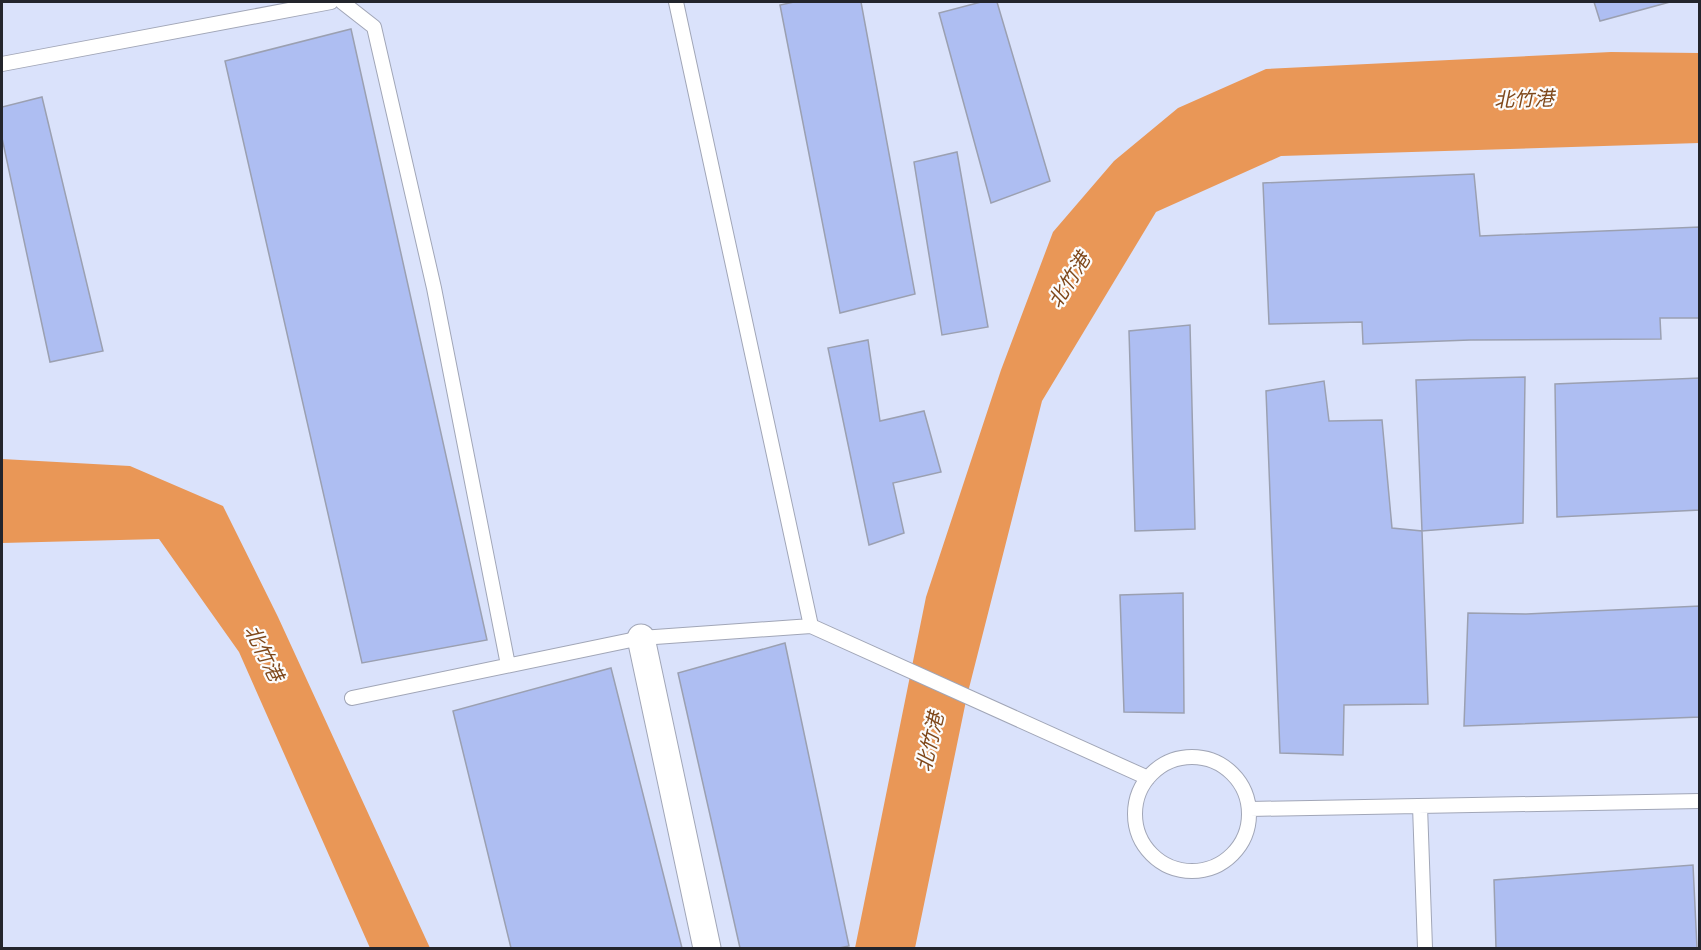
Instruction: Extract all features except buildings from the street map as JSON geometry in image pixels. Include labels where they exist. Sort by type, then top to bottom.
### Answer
[{"type":"street","points":[[642,638],[707,948]]},
{"type":"lane","points":[[2,64],[331,2]]},
{"type":"lane","points":[[342,2],[374,27],[434,288],[508,665]]},
{"type":"lane","points":[[676,2],[811,626]]},
{"type":"lane","points":[[352,698],[642,638],[811,626],[1148,778]]},
{"type":"lane","points":[[1200,757],[1218,763],[1234,774],[1245,790],[1250,809],[1248,828],[1241,845],[1229,860],[1213,869],[1194,872],[1176,870],[1159,861],[1146,849],[1137,832],[1135,813],[1138,795],[1148,778],[1162,765],[1180,758],[1200,757]]},
{"type":"lane","points":[[1250,809],[1700,801]]},
{"type":"lane","points":[[1420,806],[1425,948]]},
{"type":"shaded area","points":[[2,2],[1699,2],[1699,948],[2,948]]},
{"type":"water","name":"北竹港","points":[[1611,52],[1699,53],[1699,143],[1281,156],[1156,212],[1042,401],[967,696],[915,948],[855,948],[926,597],[1001,370],[1053,232],[1114,161],[1178,108],[1266,69]]},
{"type":"water","name":"北竹港","points":[[2,459],[130,466],[223,506],[278,617],[430,948],[370,948],[239,652],[159,539],[2,543]]}]
